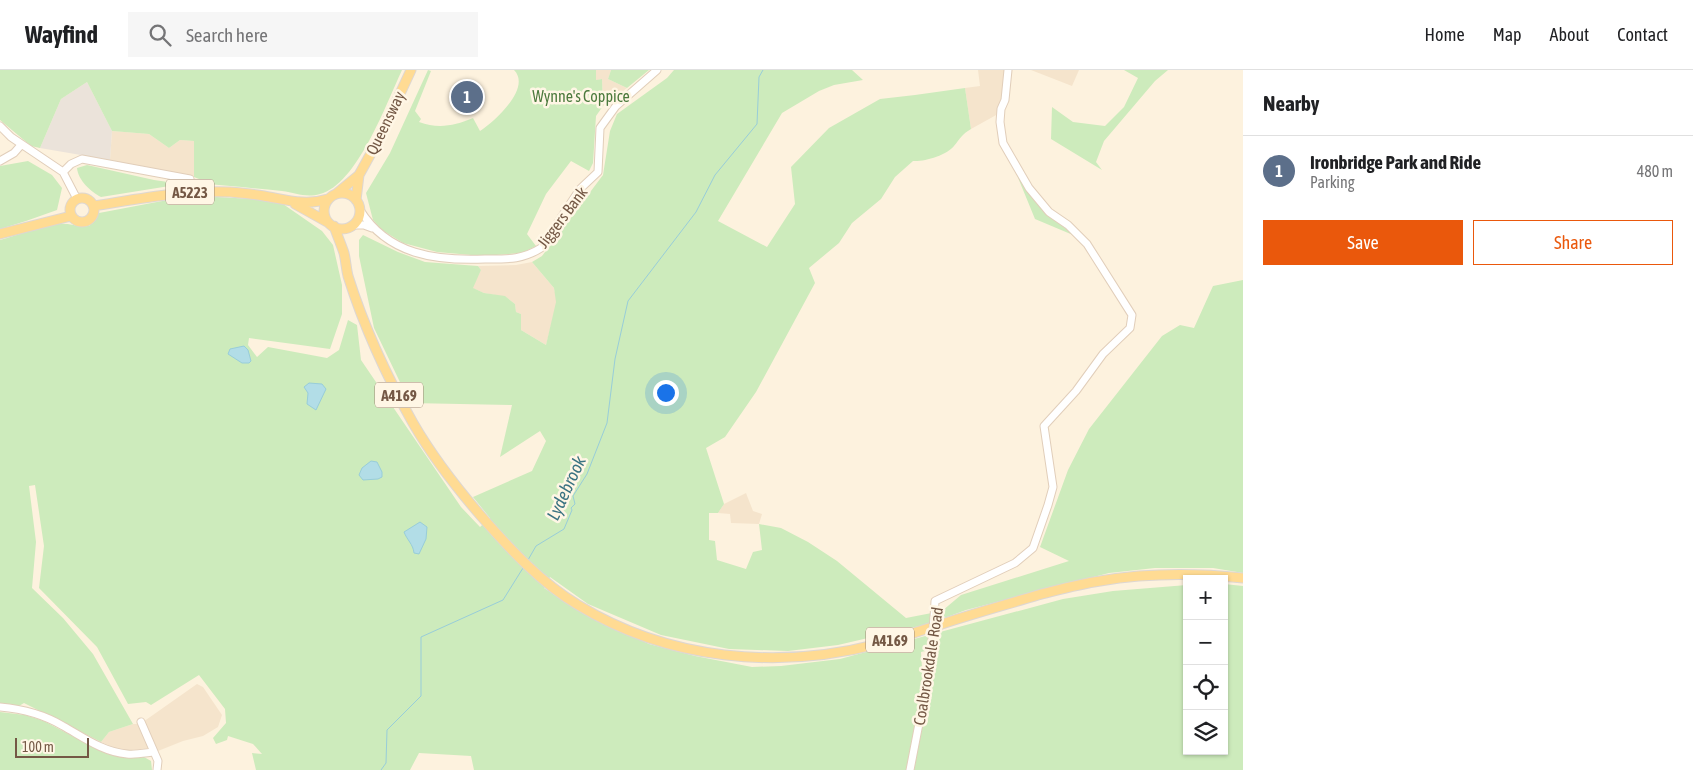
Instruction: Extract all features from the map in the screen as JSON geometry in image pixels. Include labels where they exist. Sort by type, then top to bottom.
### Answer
[{"type":"main road","name":"Queensway","points":[[332,197],[359,175],[380,137],[411,70]]},
{"type":"main road","name":"Queensway","points":[[356,200],[359,175]]},
{"type":"main road","name":"A5223","points":[[93,206],[154,196],[194,192],[231,192],[309,203],[332,197]]},
{"type":"main road","points":[[347,194],[356,200],[360,210],[357,221],[351,226],[344,228],[332,225],[326,219],[324,209],[332,197],[347,194]]},
{"type":"main road","points":[[77,199],[85,199],[93,206],[93,214],[88,221],[76,221],[71,216],[72,204],[77,199]]},
{"type":"main road","name":"A5223","points":[[288,201],[332,225]]},
{"type":"main road","points":[[0,234],[71,216]]},
{"type":"main road","name":"A4169","points":[[332,225],[344,253]]},
{"type":"main road","name":"A4169","points":[[351,226],[345,238],[344,253],[347,273],[365,323],[414,426],[456,486],[512,550],[548,583],[577,605],[604,619],[656,641],[718,655],[789,658],[829,654],[878,644],[1008,604],[1097,581],[1134,576],[1179,574],[1243,578]]},
{"type":"street","name":"Jiggers Bank","points":[[351,226],[364,225],[390,241],[416,253],[437,258],[474,260],[520,258],[532,254],[541,248],[580,189],[598,172],[600,128],[616,106],[657,70]]},
{"type":"street","name":"Coalbrookdale Road","points":[[910,770],[929,672],[936,601],[1015,563],[1033,548],[1053,487],[1044,426],[1076,391],[1103,354],[1130,328],[1132,315],[1087,244],[1068,225],[1048,212],[1034,194],[1004,143],[1000,122],[1008,70]]},
{"type":"street","points":[[0,126],[10,137],[63,172],[77,199]]},
{"type":"street","points":[[0,161],[10,156],[22,145]]},
{"type":"street","points":[[63,172],[71,164],[82,159],[190,179]]},
{"type":"street","name":"Jiggers Bank","points":[[360,210],[374,230]]},
{"type":"street","points":[[0,708],[20,709],[37,714],[62,725],[91,742],[112,750],[128,754],[154,752]]},
{"type":"street","points":[[141,722],[158,761],[157,770]]},
{"type":"shaded area","points":[[591,70],[611,70],[608,79],[627,88],[603,106],[602,79],[592,81]]},
{"type":"shaded area","points":[[978,70],[1006,70],[1002,101],[998,114],[971,129],[965,88],[980,86]]},
{"type":"shaded area","points":[[1031,70],[1079,70],[1072,86]]},
{"type":"shaded area","points":[[87,82],[112,131],[110,160],[40,148],[61,99]]},
{"type":"shaded area","points":[[112,131],[149,134],[169,148],[180,140],[194,141],[194,177],[110,160]]},
{"type":"shaded area","points":[[532,262],[554,288],[557,302],[546,345],[521,330],[521,314],[516,312],[515,304],[506,297],[484,293],[472,288],[481,270],[478,266],[516,265]]},
{"type":"shaded area","points":[[746,493],[753,511],[762,514],[759,524],[731,523],[730,514],[718,513],[724,504]]},
{"type":"shaded area","points":[[197,684],[203,687],[222,715],[218,727],[203,736],[183,741],[158,751],[143,722]]},
{"type":"shaded area","points":[[137,724],[142,731],[148,747],[146,750],[125,752],[101,742],[109,732]]},
{"type":"green space","points":[[0,70],[402,70],[379,121],[358,159],[334,187],[320,194],[310,196],[282,191],[199,183],[199,179],[194,177],[194,141],[180,140],[169,148],[149,134],[112,131],[87,82],[61,99],[40,148],[31,146],[0,120]]},
{"type":"green space","points":[[428,70],[431,71],[415,111],[421,119],[419,122],[446,126],[473,118],[480,131],[502,112],[515,95],[518,77],[514,70],[596,70],[596,80],[602,79],[603,106],[596,116],[593,163],[589,171],[571,161],[546,194],[527,234],[536,246],[522,253],[483,256],[437,252],[403,243],[382,230],[373,220],[366,193],[390,153]]},
{"type":"green space","name":"Wynne's Coppice","points":[[611,70],[649,70],[627,88],[608,79]]},
{"type":"green space","points":[[674,70],[852,70],[863,80],[834,85],[819,91],[782,113],[718,221],[767,247],[795,204],[791,167],[829,128],[880,99],[965,88],[971,129],[951,149],[941,155],[913,161],[895,177],[881,199],[852,223],[839,243],[809,268],[815,283],[756,392],[725,437],[706,448],[724,504],[718,513],[709,513],[709,540],[715,541],[717,560],[746,569],[753,552],[762,550],[759,524],[781,528],[808,542],[837,561],[906,618],[942,611],[961,595],[1069,561],[1040,547],[1068,470],[1089,429],[1162,336],[1180,325],[1194,328],[1213,286],[1243,280],[1243,573],[1213,568],[1155,568],[1109,573],[966,610],[928,624],[838,645],[788,651],[729,649],[661,635],[588,604],[550,577],[544,588],[582,613],[649,644],[695,656],[752,667],[781,666],[840,659],[1063,599],[1113,591],[1183,585],[1183,755],[1228,755],[1228,584],[1243,586],[1243,770],[914,770],[930,687],[934,649],[921,652],[923,683],[906,770],[474,770],[471,756],[419,753],[410,770],[256,770],[252,753],[262,754],[253,744],[228,736],[227,740],[216,744],[213,738],[226,723],[225,709],[199,675],[151,705],[146,702],[128,704],[97,647],[39,588],[44,546],[35,485],[29,486],[36,542],[32,588],[63,618],[93,654],[133,724],[109,732],[101,742],[24,703],[19,706],[0,705],[0,240],[58,224],[89,226],[99,213],[178,198],[217,197],[253,199],[283,204],[322,231],[333,245],[342,285],[342,314],[330,349],[249,338],[248,345],[257,357],[268,347],[327,358],[339,350],[348,320],[357,325],[361,360],[461,507],[480,527],[490,518],[473,497],[532,471],[546,441],[540,431],[500,457],[512,405],[410,403],[374,328],[359,256],[359,240],[363,235],[398,252],[425,262],[478,266],[481,270],[473,288],[484,293],[505,296],[515,304],[516,312],[521,314],[521,330],[546,345],[556,302],[554,288],[532,262],[542,256],[603,175],[610,131],[617,114],[667,78]]},
{"type":"green space","points":[[1124,70],[1168,70],[1155,81],[1104,141],[1096,162],[1102,170],[1051,139],[1052,107],[1073,122],[1105,126],[1124,107],[1138,78]]},
{"type":"green space","points":[[28,161],[52,175],[62,188],[57,210],[0,229],[0,166]]},
{"type":"green space","points":[[1012,163],[1026,189],[1036,202],[1073,235],[1035,219]]},
{"type":"green space","points":[[87,165],[154,180],[182,184],[101,197],[89,189],[80,177],[77,168]]},
{"type":"green space","points":[[0,712],[25,715],[44,721],[91,746],[127,758],[144,757],[151,761],[152,770],[0,770]]},
{"type":"water","points":[[244,346],[248,350],[251,361],[249,363],[242,363],[228,354],[230,349]]},
{"type":"water","points":[[309,383],[322,384],[326,389],[316,410],[307,404],[308,393],[304,387]]},
{"type":"water","points":[[371,461],[377,462],[382,472],[382,477],[363,480],[359,475],[362,468]]},
{"type":"water","points":[[420,522],[427,527],[426,539],[419,554],[414,553],[404,532]]},
{"type":"waterway","name":"Lydebrook","points":[[528,560],[536,546],[564,529],[572,510],[571,508],[575,504],[573,496],[587,474],[607,423],[615,359],[628,301],[696,212],[715,175],[757,124],[759,77],[763,70]]},
{"type":"waterway","name":"Lydebrook","points":[[381,770],[386,763],[387,730],[421,696],[421,637],[503,600],[523,568]]},
{"type":"place","name":"Ironbridge Park and Ride","points":[[467,97]]}]
